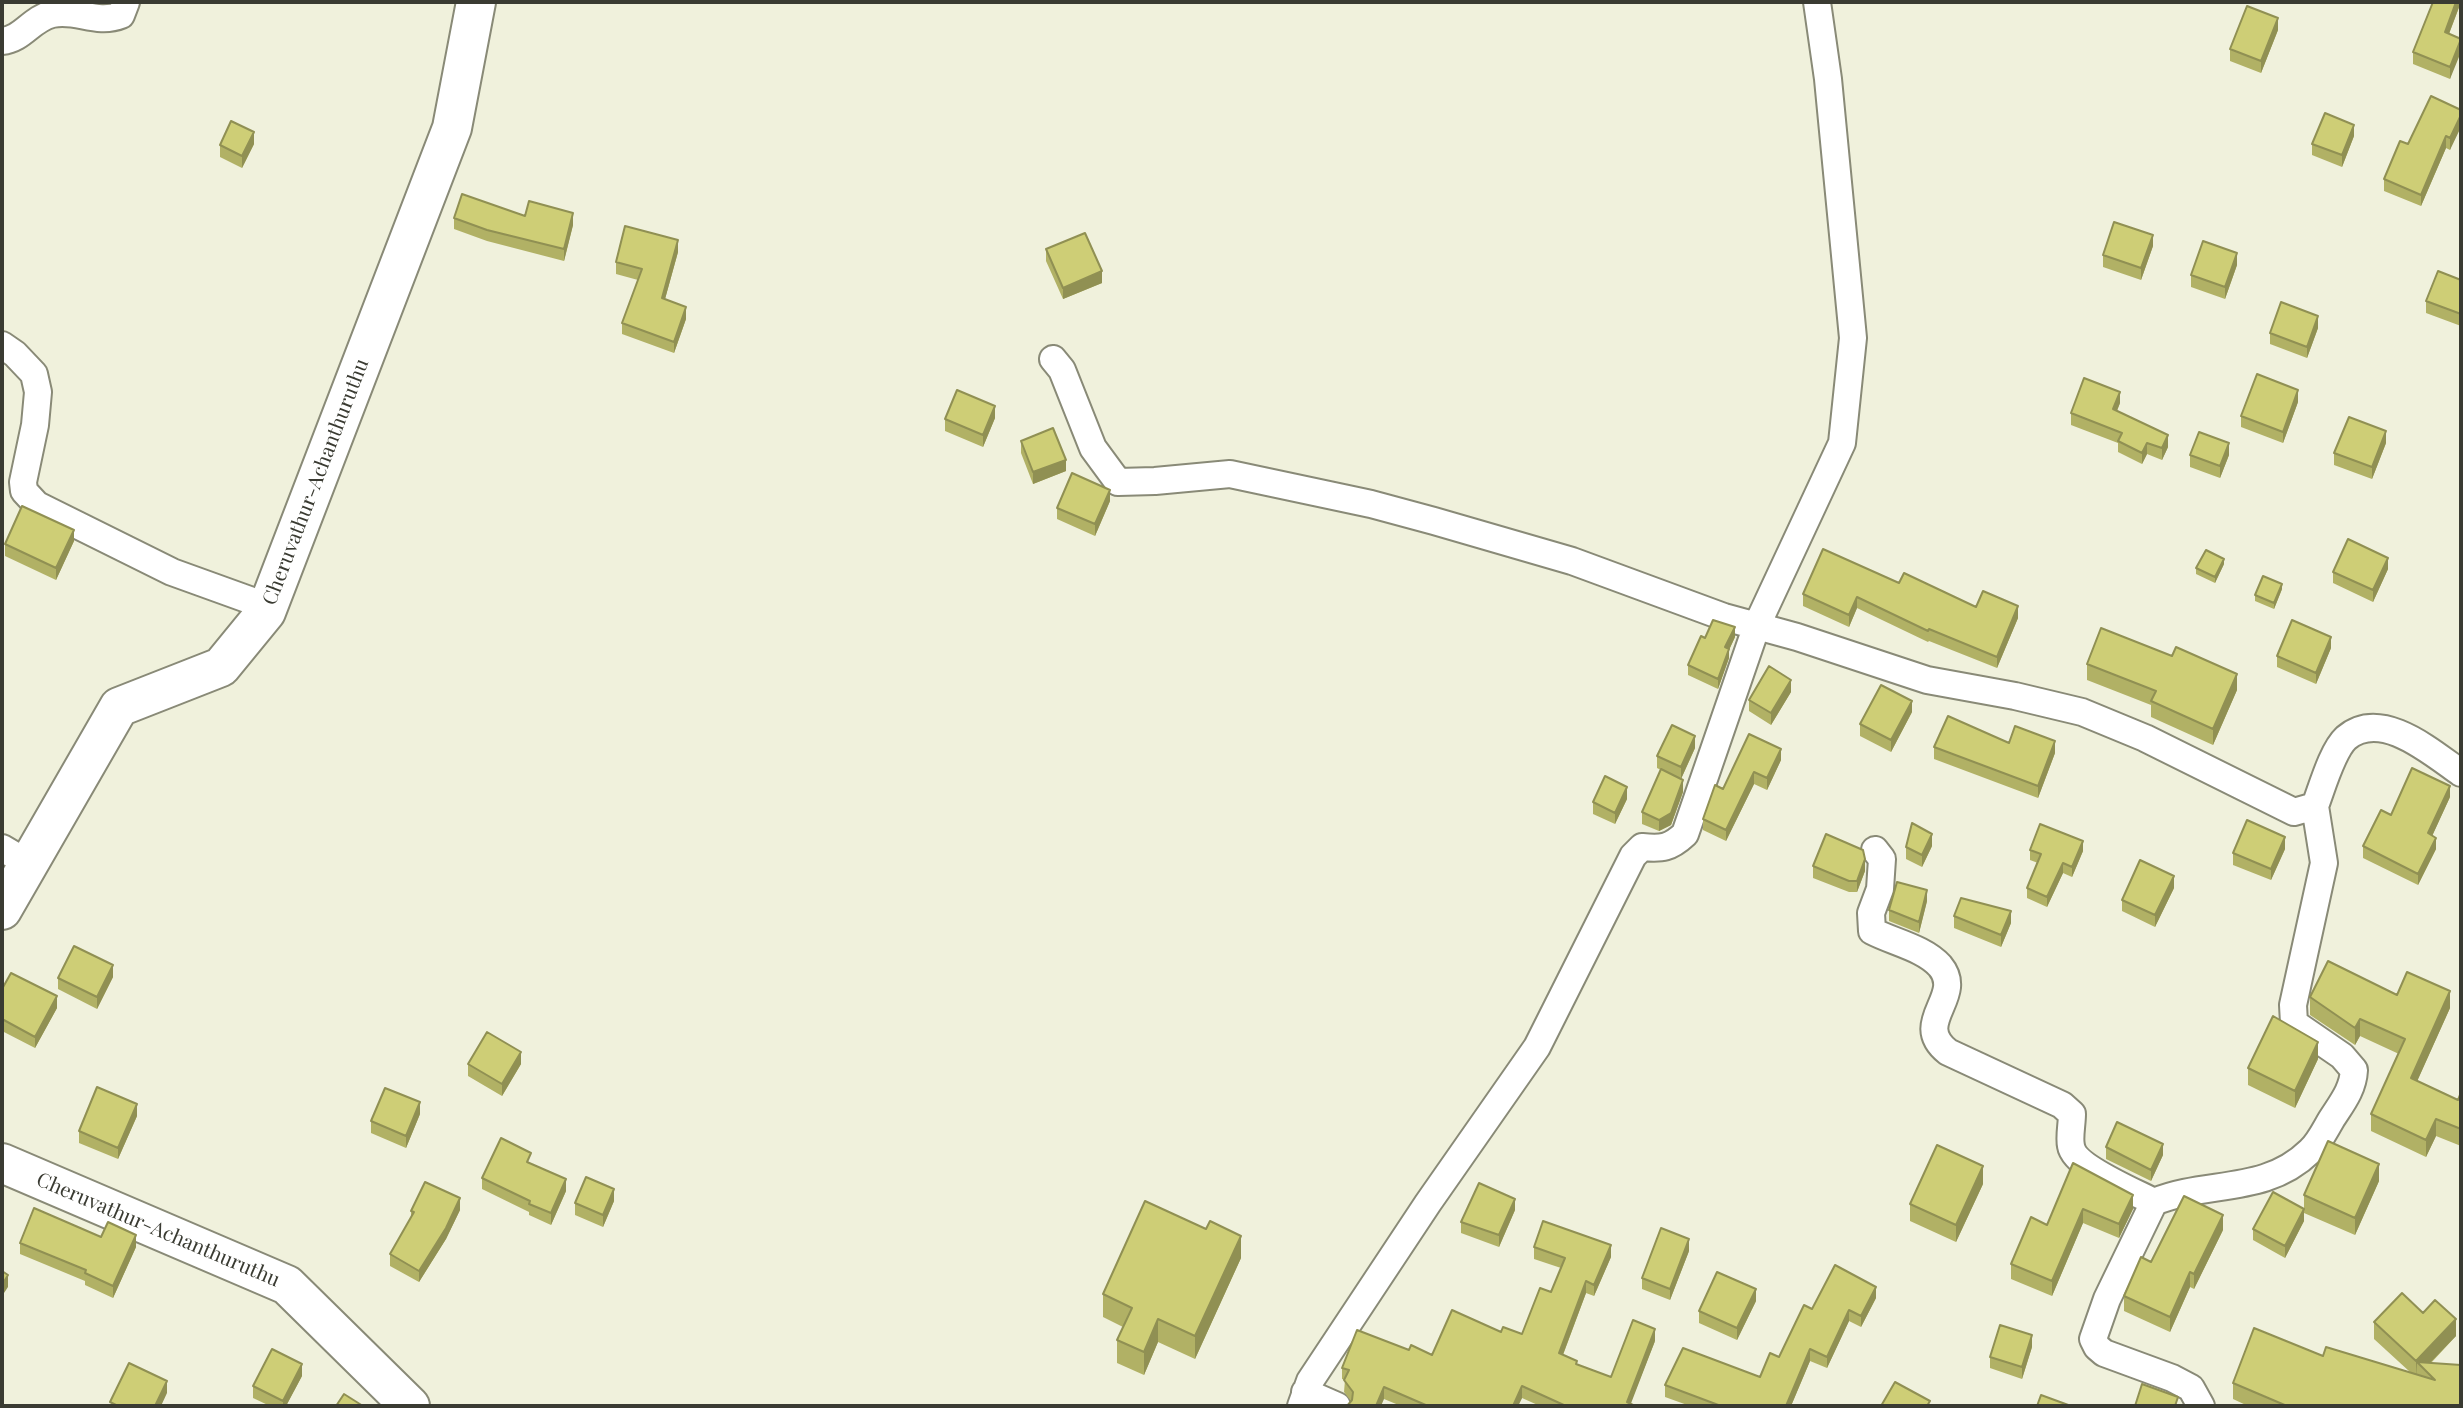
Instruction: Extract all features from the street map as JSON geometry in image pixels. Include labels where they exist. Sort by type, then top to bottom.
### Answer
[{"type":"main road","name":"Cheruvathur-Achanthuruthu","points":[[2,910],[15,856],[119,707],[221,667],[269,607],[452,128],[476,2]]},
{"type":"main road","name":"Cheruvathur-Achanthuruthu","points":[[2,1163],[287,1285],[410,1406]]},
{"type":"street","points":[[2,41],[21,36],[33,23],[53,14],[106,21],[121,15],[126,2]]},
{"type":"street","points":[[1337,1406],[1303,1399],[1310,1381],[1428,1203],[1537,1047],[1633,856],[1642,847],[1664,849],[1685,834],[1757,625],[1842,443],[1853,338],[1828,79],[1817,2]]},
{"type":"street","points":[[2,345],[34,374],[38,392],[35,425],[23,482],[24,491],[37,505],[172,572],[269,607]]},
{"type":"street","points":[[1053,359],[1062,370],[1093,448],[1118,482],[1230,474],[1371,504],[1572,561],[1724,617],[1927,680],[2082,712],[2145,738],[2294,812],[2315,806]]},
{"type":"street","points":[[2201,1406],[2191,1388],[2104,1353],[2097,1347],[2093,1339],[2107,1299],[2154,1202],[2283,1173],[2313,1149],[2353,1084],[2354,1070],[2342,1056],[2294,1023],[2293,1005],[2324,863],[2315,806],[2344,740],[2363,728],[2384,726],[2428,750],[2461,773]]},
{"type":"street","points":[[1875,850],[1882,859],[1880,889],[1871,913],[1872,931],[1924,954],[1938,964],[1946,975],[1947,990],[1932,1032],[1937,1043],[1948,1052],[2062,1105],[2072,1114],[2071,1146],[2076,1158],[2094,1171],[2154,1202]]},
{"type":"building","points":[[2433,2],[2456,2],[2445,32],[2461,39],[2450,67],[2413,52]]},
{"type":"building","points":[[2247,6],[2278,18],[2261,61],[2230,49]]},
{"type":"building","points":[[2431,96],[2461,110],[2461,115],[2450,138],[2446,136],[2421,195],[2384,179],[2400,141],[2408,144]]},
{"type":"building","points":[[2325,113],[2354,125],[2342,155],[2312,144]]},
{"type":"building","points":[[231,121],[254,132],[242,156],[220,145]]},
{"type":"building","points":[[462,194],[525,216],[529,201],[573,213],[564,249],[487,230],[454,218]]},
{"type":"building","points":[[2114,222],[2153,235],[2141,268],[2103,255]]},
{"type":"building","points":[[625,226],[678,240],[662,298],[686,307],[674,342],[622,323],[642,269],[616,262]]},
{"type":"building","points":[[1085,233],[1102,271],[1063,288],[1046,249]]},
{"type":"building","points":[[2203,241],[2237,253],[2225,287],[2191,275]]},
{"type":"building","points":[[2438,271],[2461,280],[2461,314],[2426,301]]},
{"type":"building","points":[[2281,302],[2318,316],[2307,347],[2270,333]]},
{"type":"building","points":[[2257,374],[2298,390],[2283,432],[2241,416]]},
{"type":"building","points":[[2084,378],[2120,392],[2113,409],[2168,435],[2162,448],[2147,443],[2142,453],[2118,441],[2122,433],[2071,413]]},
{"type":"building","points":[[957,390],[995,406],[983,435],[945,419]]},
{"type":"building","points":[[2349,417],[2386,431],[2372,467],[2334,453]]},
{"type":"building","points":[[1053,428],[1066,460],[1033,472],[1021,441]]},
{"type":"building","points":[[2199,432],[2229,443],[2220,466],[2190,455]]},
{"type":"building","points":[[1072,473],[1110,490],[1095,524],[1057,508]]},
{"type":"building","points":[[22,506],[74,530],[56,568],[5,544]]},
{"type":"building","points":[[2348,539],[2388,558],[2373,590],[2333,572]]},
{"type":"building","points":[[1823,549],[1899,583],[1904,573],[1976,607],[1983,591],[2018,606],[1997,657],[1928,631],[1857,597],[1849,615],[1803,594]]},
{"type":"building","points":[[2206,550],[2224,559],[2215,577],[2196,568]]},
{"type":"building","points":[[2263,576],[2282,584],[2274,603],[2255,595]]},
{"type":"building","points":[[1713,620],[1735,627],[1725,647],[1729,649],[1718,679],[1688,665],[1701,636],[1705,638]]},
{"type":"building","points":[[2292,620],[2331,637],[2316,673],[2277,656]]},
{"type":"building","points":[[2101,628],[2172,656],[2176,647],[2237,674],[2213,729],[2151,701],[2156,691],[2087,664]]},
{"type":"building","points":[[1769,666],[1791,680],[1771,713],[1749,700]]},
{"type":"building","points":[[1881,685],[1912,701],[1891,740],[1860,724]]},
{"type":"building","points":[[1948,716],[2009,743],[2015,726],[2055,741],[2038,786],[1934,747]]},
{"type":"building","points":[[1672,725],[1695,736],[1681,767],[1657,756]]},
{"type":"building","points":[[1749,734],[1781,749],[1767,778],[1754,772],[1726,830],[1703,819],[1715,785],[1723,789]]},
{"type":"building","points":[[2412,768],[2450,786],[2428,833],[2436,838],[2418,874],[2363,846],[2381,810],[2391,815]]},
{"type":"building","points":[[1661,769],[1683,780],[1671,813],[1659,820],[1642,812]]},
{"type":"building","points":[[1605,776],[1627,787],[1615,813],[1593,802]]},
{"type":"building","points":[[2247,820],[2285,837],[2271,869],[2233,853]]},
{"type":"building","points":[[1912,823],[1932,834],[1922,855],[1906,847]]},
{"type":"building","points":[[2040,824],[2083,841],[2072,867],[2063,863],[2047,897],[2027,888],[2041,854],[2030,850]]},
{"type":"building","points":[[1826,834],[1863,850],[1865,859],[1857,881],[1849,881],[1813,866]]},
{"type":"building","points":[[2140,860],[2174,876],[2155,915],[2122,900]]},
{"type":"building","points":[[1897,882],[1927,890],[1919,922],[1889,910]]},
{"type":"building","points":[[1961,898],[2011,911],[2001,935],[1954,916]]},
{"type":"building","points":[[74,946],[113,965],[97,997],[58,978]]},
{"type":"building","points":[[2328,961],[2397,995],[2407,972],[2450,991],[2411,1078],[2458,1100],[2461,1092],[2461,1129],[2436,1119],[2426,1140],[2371,1114],[2405,1039],[2360,1019],[2355,1028],[2310,997]]},
{"type":"building","points":[[11,973],[57,996],[35,1037],[2,1019],[2,989]]},
{"type":"building","points":[[2273,1016],[2318,1042],[2295,1091],[2248,1068]]},
{"type":"building","points":[[487,1032],[521,1052],[502,1084],[468,1064]]},
{"type":"building","points":[[97,1087],[137,1104],[118,1148],[79,1131]]},
{"type":"building","points":[[385,1088],[420,1102],[406,1136],[371,1121]]},
{"type":"building","points":[[2117,1122],[2163,1144],[2151,1170],[2106,1147]]},
{"type":"building","points":[[501,1138],[531,1153],[527,1162],[566,1179],[551,1213],[482,1178]]},
{"type":"building","points":[[2328,1141],[2379,1164],[2355,1218],[2304,1195]]},
{"type":"building","points":[[1937,1145],[1983,1166],[1956,1225],[1910,1204]]},
{"type":"building","points":[[2073,1163],[2133,1195],[2119,1224],[2083,1209],[2052,1281],[2011,1264],[2031,1217],[2047,1225]]},
{"type":"building","points":[[586,1177],[614,1189],[603,1215],[575,1203]]},
{"type":"building","points":[[425,1182],[460,1198],[446,1228],[419,1271],[390,1254],[414,1212],[411,1211]]},
{"type":"building","points":[[1479,1183],[1515,1199],[1499,1235],[1461,1222]]},
{"type":"building","points":[[2273,1192],[2304,1209],[2285,1246],[2253,1229]]},
{"type":"building","points":[[2184,1196],[2223,1215],[2194,1274],[2190,1272],[2170,1317],[2124,1296],[2141,1257],[2151,1262]]},
{"type":"building","points":[[1145,1201],[1206,1229],[1210,1221],[1241,1236],[1195,1336],[1158,1319],[1144,1352],[1117,1340],[1132,1308],[1103,1294]]},
{"type":"building","points":[[34,1208],[101,1237],[108,1222],[136,1235],[113,1286],[85,1273],[86,1270],[20,1243]]},
{"type":"building","points":[[1543,1221],[1611,1245],[1594,1285],[1586,1281],[1559,1353],[1577,1361],[1576,1364],[1611,1377],[1633,1320],[1655,1329],[1627,1402],[1635,1406],[1566,1406],[1522,1386],[1513,1406],[1428,1406],[1384,1387],[1376,1406],[1347,1406],[1353,1392],[1344,1380],[1349,1370],[1342,1368],[1357,1330],[1409,1350],[1411,1345],[1432,1355],[1452,1310],[1501,1332],[1503,1327],[1522,1334],[1540,1288],[1551,1292],[1565,1258],[1534,1247]]},
{"type":"building","points":[[1661,1228],[1689,1239],[1670,1289],[1642,1278]]},
{"type":"building","points":[[1835,1265],[1876,1287],[1861,1316],[1849,1310],[1827,1357],[1810,1349],[1786,1406],[1721,1406],[1665,1385],[1683,1348],[1760,1377],[1770,1353],[1779,1357],[1804,1305],[1812,1309]]},
{"type":"building","points":[[2,1271],[8,1275],[2,1285]]},
{"type":"building","points":[[1717,1272],[1756,1289],[1737,1328],[1699,1311]]},
{"type":"building","points":[[2402,1293],[2423,1313],[2435,1300],[2456,1319],[2416,1361],[2374,1322]]},
{"type":"building","points":[[2000,1325],[2032,1335],[2022,1367],[1990,1357]]},
{"type":"building","points":[[2254,1328],[2323,1356],[2326,1347],[2435,1380],[2417,1362],[2461,1365],[2461,1406],[2287,1406],[2233,1383]]},
{"type":"building","points":[[272,1349],[302,1364],[283,1401],[253,1386]]},
{"type":"building","points":[[129,1363],[167,1381],[155,1406],[118,1406],[110,1402]]},
{"type":"building","points":[[1895,1382],[1930,1401],[1927,1406],[1881,1406]]},
{"type":"building","points":[[2142,1384],[2178,1397],[2175,1406],[2135,1406]]},
{"type":"building","points":[[344,1394],[363,1406],[336,1406]]},
{"type":"building","points":[[2041,1395],[2071,1406],[2037,1406]]}]
